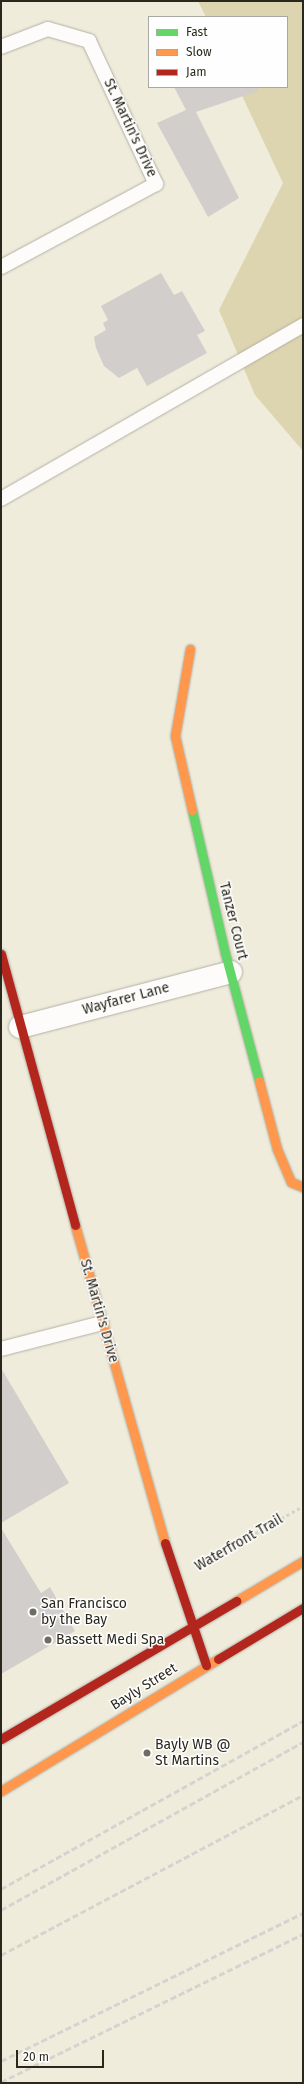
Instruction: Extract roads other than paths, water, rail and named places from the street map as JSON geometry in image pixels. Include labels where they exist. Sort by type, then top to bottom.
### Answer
[{"type":"street","name":"Tanzer Court","points":[[190,649],[175,736],[231,972],[277,1149],[291,1182],[303,1188]]},
{"type":"street","name":"St. Martin's Drive","points":[[1,954],[102,1323],[176,1581],[206,1665]]},
{"type":"street","name":"Wayfarer Lane","points":[[20,1027],[231,972]]},
{"type":"street","name":"Bayly Street","points":[[1,1739],[303,1561]]},
{"type":"street","name":"Bayly Street","points":[[1,1791],[206,1665],[303,1608]]},
{"type":"lane","name":"St. Martin's Drive","points":[[1,47],[48,29],[89,41],[156,184],[1,267]]},
{"type":"lane","points":[[1,499],[303,325]]},
{"type":"lane","points":[[1,1349],[102,1323]]},
{"type":"railway","points":[[1,1889],[303,1721]]},
{"type":"railway","points":[[1,1910],[303,1742]]},
{"type":"railway","points":[[1,1955],[303,1795]]},
{"type":"railway","points":[[1,2061],[303,1913]]},
{"type":"railway","points":[[1,2082],[303,1934]]},
{"type":"place","name":"San Francisco by the Bay","points":[[33,1612]]},
{"type":"place","name":"Bassett Medi Spa","points":[[48,1640]]},
{"type":"place","name":"Bayly WB @ St Martins","points":[[147,1753]]}]
